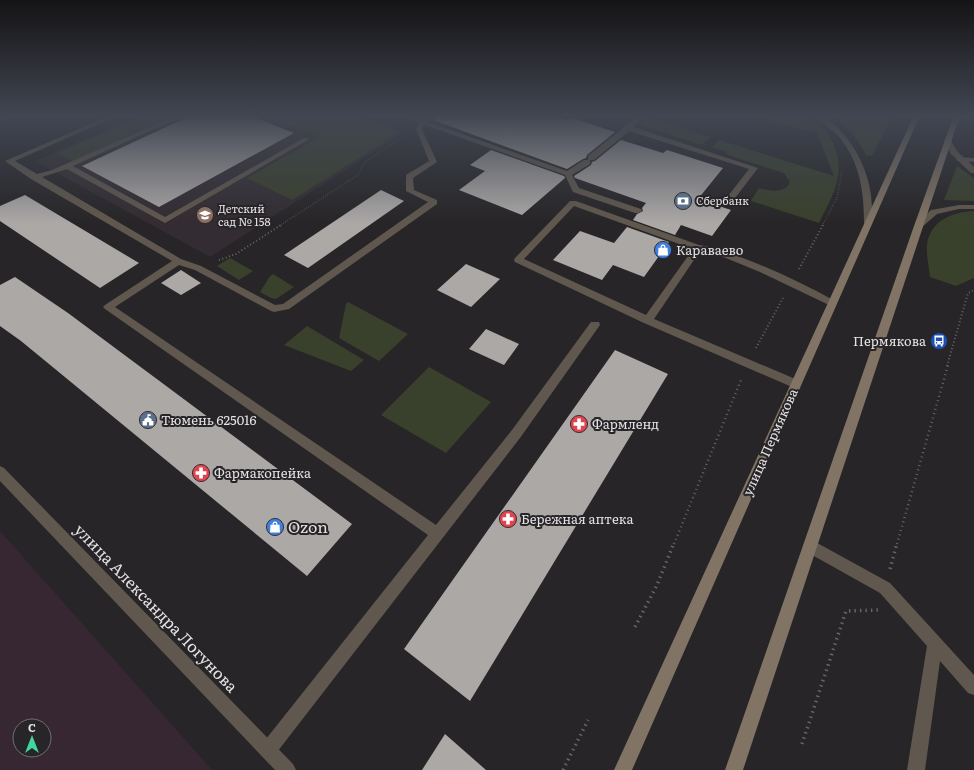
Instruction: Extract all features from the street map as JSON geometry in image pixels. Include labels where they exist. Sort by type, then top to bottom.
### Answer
[{"type":"main road","name":"улица Пермякова","points":[[623,770],[901,151]]},
{"type":"main road","points":[[734,770],[944,151]]},
{"type":"street","points":[[5,163],[33,151]]},
{"type":"street","points":[[34,177],[55,172],[101,151]]},
{"type":"street","points":[[67,166],[165,220],[285,151]]},
{"type":"street","points":[[5,163],[34,177],[178,261],[198,268],[274,309],[286,307],[434,202],[410,191],[409,177],[433,162],[429,151]]},
{"type":"street","points":[[501,151],[568,174],[576,190],[638,211]]},
{"type":"street","points":[[568,174],[600,151]]},
{"type":"street","points":[[700,151],[754,168],[729,200]]},
{"type":"street","points":[[852,151],[866,180],[868,192],[868,223]]},
{"type":"street","points":[[953,151],[960,159],[974,171]]},
{"type":"street","points":[[960,159],[974,160]]},
{"type":"street","points":[[796,384],[648,320],[518,260],[573,203],[698,248],[710,249],[792,282],[832,303]]},
{"type":"street","points":[[918,226],[934,212],[959,207],[974,207]]},
{"type":"street","points":[[648,320],[698,248]]},
{"type":"street","points":[[178,261],[108,307],[437,534]]},
{"type":"street","points":[[268,750],[516,434],[595,325]]},
{"type":"street","name":"улица Александра Логунова","points":[[0,472],[287,770]]},
{"type":"street","points":[[810,546],[885,588],[974,687]]},
{"type":"street","points":[[916,770],[935,643]]},
{"type":"path","points":[[198,268],[236,254],[358,175],[365,162],[382,151]]},
{"type":"path","points":[[635,628],[657,585],[748,363],[837,198],[842,174],[842,166],[859,164]]},
{"type":"path","points":[[802,744],[846,611],[880,610],[968,293],[974,290]]},
{"type":"path","points":[[563,770],[588,720]]},
{"type":"shaded area","name":"Детский сад № 158","points":[[58,151],[375,151],[210,257],[35,161]]},
{"type":"shaded area","points":[[0,531],[212,770],[0,770]]},
{"type":"green space","points":[[62,151],[96,151],[73,161],[57,153]]},
{"type":"green space","points":[[295,151],[370,151],[292,200],[247,178]]},
{"type":"green space","points":[[724,151],[754,151],[834,176],[824,151],[836,151],[839,168],[830,201],[819,223],[751,201],[759,188],[776,191],[788,186],[790,182],[784,173],[725,154],[727,152]]},
{"type":"green space","points":[[864,151],[875,151],[872,156],[866,155]]},
{"type":"green space","points":[[957,166],[974,178],[974,201],[944,200]]},
{"type":"green space","points":[[974,211],[974,278],[956,286],[930,277],[927,245],[929,236],[933,229],[944,219],[958,213]]},
{"type":"green space","points":[[230,258],[253,271],[239,280],[217,266]]},
{"type":"green space","points":[[273,274],[294,287],[276,299],[260,292],[270,276]]},
{"type":"green space","points":[[348,302],[408,334],[379,361],[339,338],[346,304]]},
{"type":"green space","points":[[307,326],[364,360],[351,371],[284,345]]},
{"type":"green space","points":[[429,367],[491,402],[446,453],[381,415]]},
{"type":"building","points":[[114,151],[261,151],[159,207],[82,166]]},
{"type":"building","points":[[490,151],[494,151],[564,176],[565,178],[522,215],[459,190],[485,171],[470,165]]},
{"type":"building","points":[[518,151],[592,151],[586,158],[567,169]]},
{"type":"building","points":[[607,151],[656,151],[663,153],[670,151],[723,168],[698,199],[731,210],[712,236],[681,225],[675,235],[633,220],[637,214],[643,211],[642,208],[646,203],[575,178],[574,176]]},
{"type":"building","points":[[381,190],[404,201],[308,268],[284,255]]},
{"type":"building","points":[[25,195],[139,263],[100,288],[0,221],[0,206]]},
{"type":"building","points":[[627,227],[669,242],[644,277],[613,265],[602,280],[553,260],[580,231],[614,243]]},
{"type":"building","points":[[466,264],[500,279],[471,307],[437,290]]},
{"type":"building","points":[[181,270],[201,283],[181,295],[161,283]]},
{"type":"building","points":[[15,277],[68,313],[352,524],[307,576],[21,341],[0,326],[0,285]]},
{"type":"building","points":[[486,329],[519,344],[504,365],[469,349]]},
{"type":"building","points":[[615,350],[668,374],[470,701],[404,649]]},
{"type":"building","points":[[445,734],[486,770],[422,770]]},
{"type":"place","name":"Сбербанк","points":[[683,201]]},
{"type":"place","name":"Детский сад № 158","points":[[205,215]]},
{"type":"place","name":"Караваево","points":[[663,250]]},
{"type":"place","name":"Пермякова","points":[[939,341]]},
{"type":"place","name":"Тюмень 625016","points":[[148,420]]},
{"type":"place","name":"Фармленд","points":[[579,424]]},
{"type":"place","name":"Фармакопейка","points":[[201,473]]},
{"type":"place","name":"Бережная аптека","points":[[508,519]]},
{"type":"place","name":"Ozon","points":[[275,527]]}]
